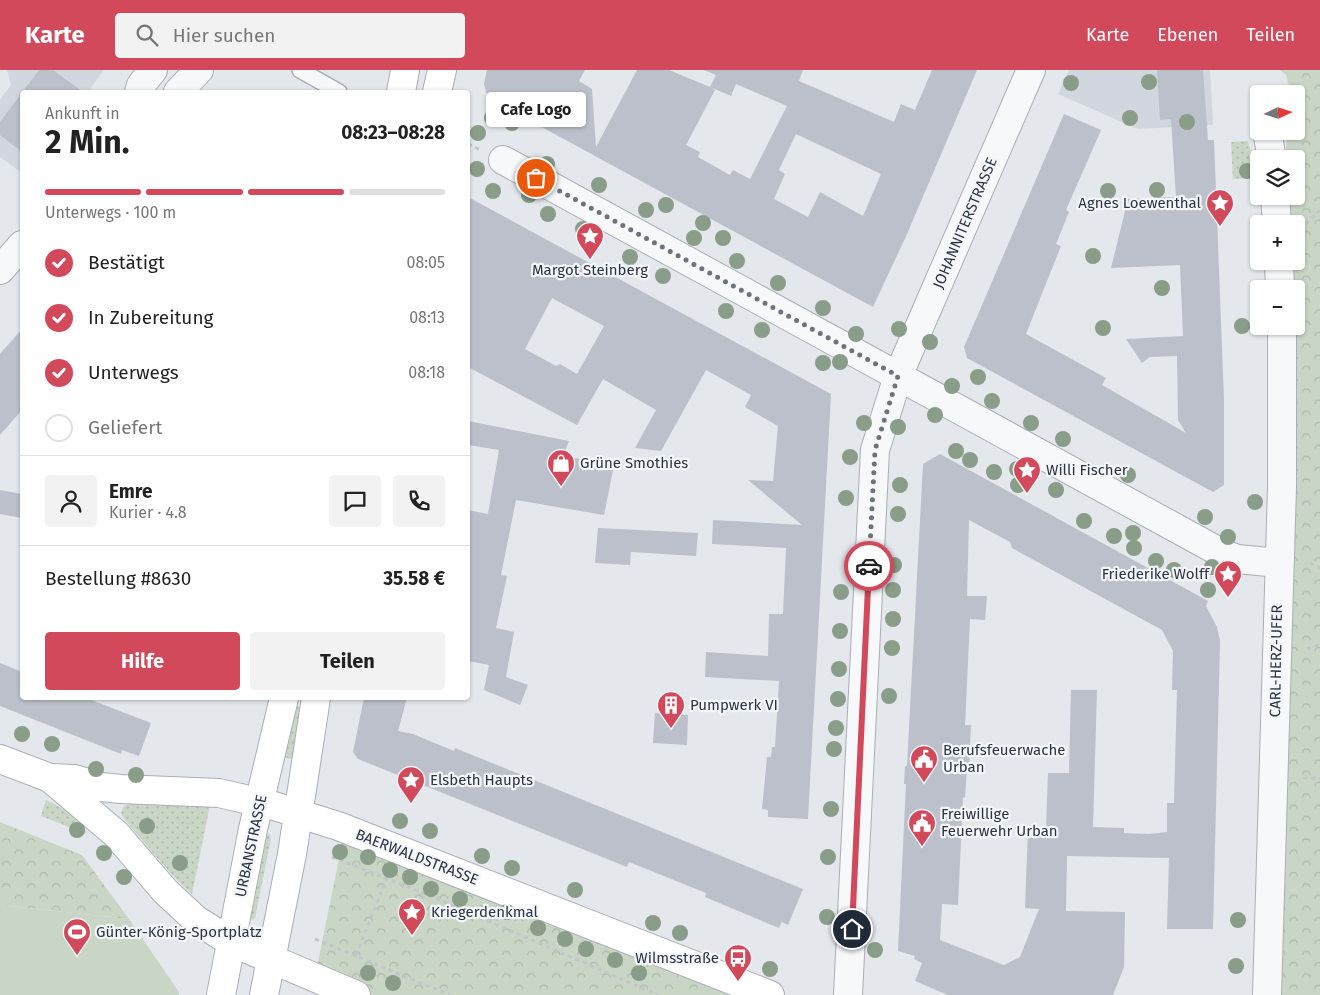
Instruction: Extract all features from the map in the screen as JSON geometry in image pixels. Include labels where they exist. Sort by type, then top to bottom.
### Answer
[{"type":"street","points":[[140,90],[141,85],[153,70]]},
{"type":"street","points":[[180,90],[199,70]]},
{"type":"street","points":[[401,90],[405,70]]},
{"type":"street","points":[[437,90],[442,70]]},
{"type":"street","name":"JOHANNITERSTRASSE","points":[[898,376],[1031,70]]},
{"type":"street","points":[[503,160],[1216,550],[1237,559],[1279,563]]},
{"type":"street","points":[[0,270],[20,247]]},
{"type":"street","name":"CARL-HERZ-UFER","points":[[1267,995],[1282,487],[1282,335]]},
{"type":"street","points":[[848,995],[875,450],[898,376]]},
{"type":"street","name":"URBANSTRASSE","points":[[221,995],[259,802],[284,700]]},
{"type":"street","points":[[264,995],[298,812],[316,700]]},
{"type":"street","name":"BAERWALDSTRASSE","points":[[0,759],[50,778],[74,779],[101,787],[121,789],[219,793],[298,812],[770,995]]},
{"type":"street","name":"BAERWALDSTRASSE","points":[[50,778],[116,834],[165,891],[186,911],[231,942],[271,961],[356,995]]},
{"type":"lane","points":[[300,70],[335,90]]},
{"type":"path","points":[[1306,224],[1320,210]]},
{"type":"path","points":[[1310,563],[1320,568]]},
{"type":"path","points":[[1307,649],[1320,645]]},
{"type":"path","points":[[1303,778],[1320,778]]},
{"type":"path","points":[[332,857],[387,878],[658,995]]},
{"type":"path","points":[[356,955],[387,878]]},
{"type":"path","points":[[316,939],[450,995]]},
{"type":"shaded area","points":[[7,70],[104,70],[89,90],[20,90],[20,172],[0,157],[0,100],[11,85]]},
{"type":"shaded area","points":[[1069,70],[1210,70],[1213,125],[1138,129],[1058,94]]},
{"type":"green space","points":[[1280,70],[1320,70],[1320,995],[1280,995],[1292,335],[1305,335],[1305,280],[1291,280],[1290,270],[1305,270],[1305,215],[1288,215],[1287,205],[1305,205],[1305,150],[1286,150],[1287,140],[1305,140],[1305,85],[1289,85],[1286,75]]},
{"type":"green space","points":[[1248,141],[1250,150],[1250,178],[1233,179],[1231,142]]},
{"type":"green space","points":[[298,706],[302,710],[293,759],[283,757],[295,708]]},
{"type":"green space","points":[[46,800],[69,812],[87,832],[82,836],[74,829],[41,816]]},
{"type":"green space","points":[[132,803],[210,805],[192,894],[171,874],[124,819],[121,813],[124,806]]},
{"type":"green space","points":[[0,822],[82,855],[129,919],[0,905]]},
{"type":"green space","points":[[269,833],[271,838],[255,918],[252,920],[249,918],[265,836]]},
{"type":"green space","points":[[344,834],[747,995],[374,995],[316,972]]},
{"type":"green space","name":"Günter-König-Sportplatz","points":[[0,905],[129,919],[179,992],[179,995],[0,995]]},
{"type":"building","points":[[39,70],[53,70],[80,90],[24,90]]},
{"type":"building","points":[[487,70],[585,70],[579,81],[592,89],[596,147],[637,70],[669,70],[710,87],[716,75],[704,70],[803,70],[799,81],[894,122],[901,104],[915,110],[932,70],[977,70],[907,234],[873,307],[488,98],[484,84]],"holes":[[[736,84],[787,106],[750,179],[733,170],[730,175],[698,157],[700,152],[686,145],[715,90],[710,87],[731,96]],[[796,134],[881,174],[863,216],[820,192],[808,217],[774,199],[785,174],[779,170]]]},
{"type":"building","points":[[1157,70],[1203,70],[1208,140],[1214,140],[1224,400],[1224,485],[1213,492],[967,358],[964,347],[1064,114],[1101,130],[1066,210],[1069,212],[1056,244],[1061,246],[1026,334],[1106,378],[1102,385],[1186,433],[1178,420],[1177,356],[1150,357],[1142,363],[1126,339],[1183,336],[1180,265],[1111,268],[1128,199],[1176,197],[1171,119],[1160,120]]},
{"type":"building","points":[[20,96],[20,150],[0,135],[0,122]]},
{"type":"building","points":[[470,198],[831,394],[808,819],[768,817],[768,810],[762,809],[767,757],[771,757],[772,747],[775,747],[779,681],[705,677],[706,652],[768,656],[769,614],[783,614],[786,548],[712,544],[713,520],[802,525],[748,480],[773,481],[778,426],[745,407],[751,395],[706,370],[661,451],[635,448],[656,410],[603,379],[577,425],[470,368]],"holes":[[[552,298],[604,326],[577,374],[560,364],[556,366],[525,349]]]},
{"type":"building","points":[[20,331],[20,412],[0,435],[0,354]]},
{"type":"building","points":[[470,421],[569,441],[563,456],[614,465],[604,515],[516,500],[501,575],[507,576],[496,628],[514,632],[506,677],[528,685],[520,705],[484,690],[489,665],[470,661],[470,510],[488,514],[499,450],[470,445]]},
{"type":"building","points":[[940,454],[1208,601],[1206,606],[1217,627],[1220,641],[1213,929],[1167,929],[1169,858],[1067,856],[1066,911],[1125,912],[1124,967],[1113,995],[948,995],[915,981],[922,963],[914,959],[915,956],[898,951],[906,784],[904,784],[905,766],[907,766],[923,464]],"holes":[[[969,520],[1010,542],[1012,548],[1162,630],[1173,651],[1172,690],[1177,690],[1174,803],[1167,803],[1167,832],[1149,834],[1124,833],[1124,828],[1093,827],[1097,690],[1071,690],[1069,773],[1048,773],[1046,829],[1028,828],[1025,908],[1039,909],[1020,957],[1004,965],[940,940],[942,904],[958,905],[963,798],[965,797],[967,769],[969,769],[971,725],[965,725],[970,619],[985,620],[987,596],[967,596]]]},
{"type":"building","points":[[0,490],[20,494],[20,518],[0,514]]},
{"type":"building","points":[[598,528],[698,533],[696,556],[631,552],[630,565],[595,563]]},
{"type":"building","points":[[0,663],[20,671],[20,700],[91,700],[151,723],[139,756],[122,750],[121,754],[0,706]]},
{"type":"building","points":[[364,700],[406,700],[398,731],[413,734],[454,751],[455,748],[803,889],[788,925],[782,922],[779,928],[705,897],[706,893],[629,862],[627,867],[358,759],[353,752]]},
{"type":"building","name":"Pumpwerk VI","points":[[655,713],[688,715],[687,745],[653,743]]},
{"type":"way so far","points":[[536,178],[898,376],[881,425],[875,450],[869,566]]},
{"type":"place","name":"Cafe Logo","points":[[536,178]]},
{"type":"place","name":"Agnes Loewenthal","points":[[1220,227]]},
{"type":"place","name":"Margot Steinberg","points":[[590,260]]},
{"type":"place","name":"Grüne Smothies","points":[[561,487]]},
{"type":"place","name":"Willi Fischer","points":[[1027,494]]},
{"type":"place","name":"Friederike Wolff","points":[[1228,598]]},
{"type":"place","name":"Pumpwerk VI","points":[[671,729]]},
{"type":"place","name":"Berufsfeuerwache Urban","points":[[924,783]]},
{"type":"place","name":"Elsbeth Haupts","points":[[411,804]]},
{"type":"place","name":"Freiwillige Feuerwehr Urban","points":[[922,847]]},
{"type":"place","name":"Kriegerdenkmal","points":[[412,936]]},
{"type":"place","name":"Günter-König-Sportplatz","points":[[77,956]]},
{"type":"place","name":"Wilmsstraße","points":[[738,982]]},
{"type":"route","points":[[852,929],[869,566]]}]
